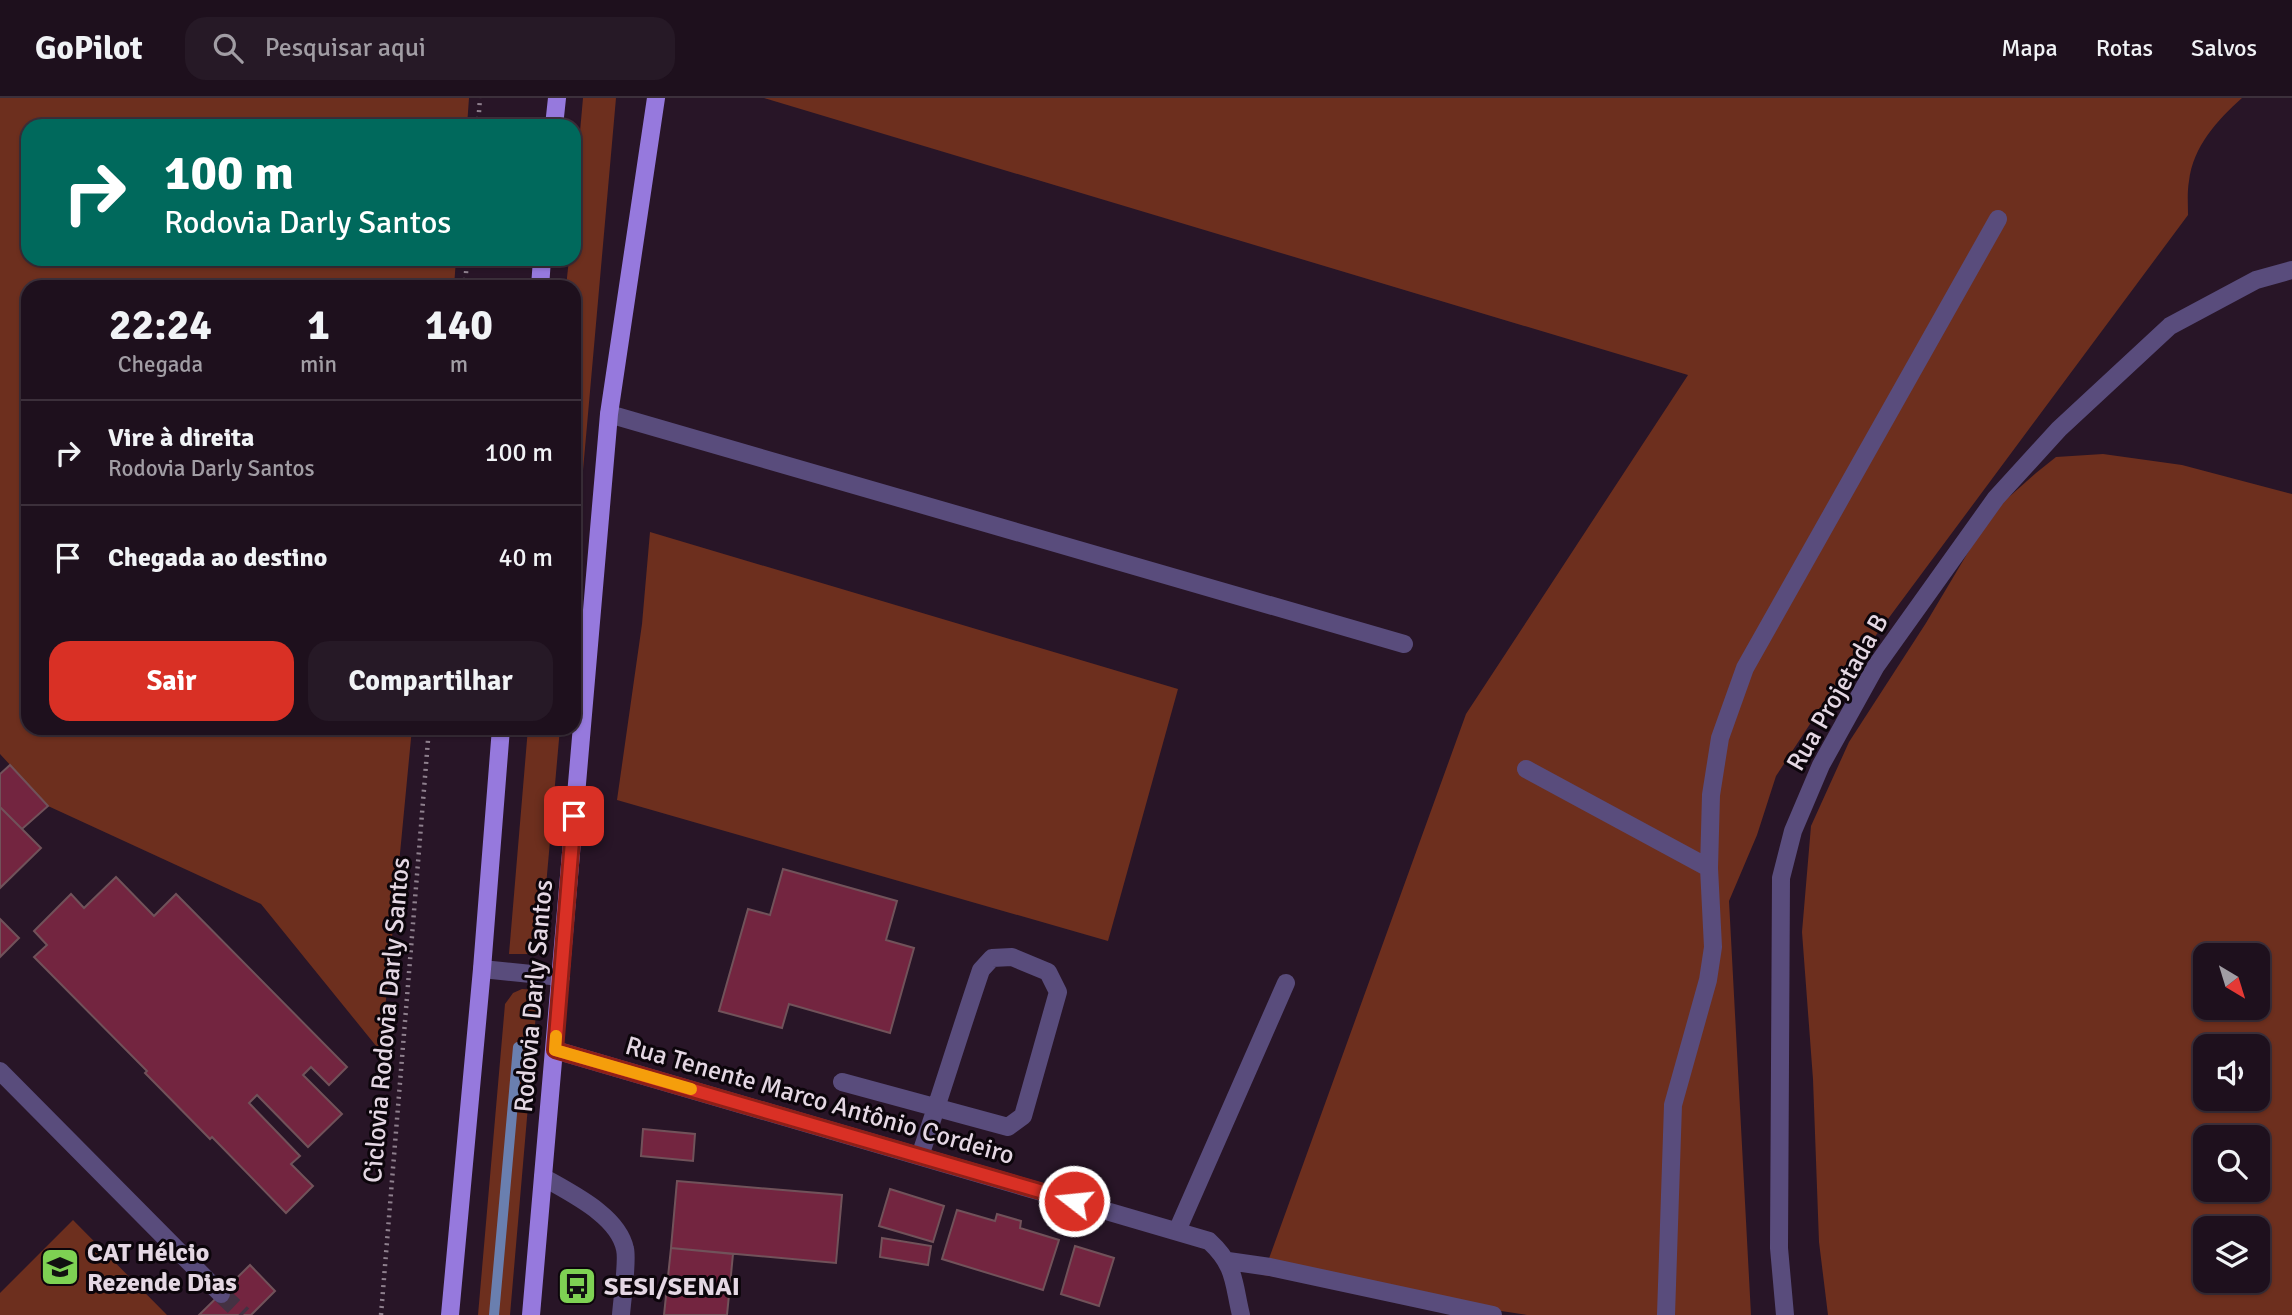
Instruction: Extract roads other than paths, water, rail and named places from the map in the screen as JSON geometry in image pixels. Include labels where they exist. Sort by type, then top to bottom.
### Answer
[{"type":"main road","points":[[555,119],[557,98]]},
{"type":"main road","name":"Rodovia Darly Santos","points":[[531,1315],[609,414],[657,101]]},
{"type":"main road","name":"Rodovia Darly Santos","points":[[450,1315],[500,735]]},
{"type":"street","points":[[1666,1315],[1673,1105],[1708,980],[1713,947],[1709,868],[1712,795],[1720,738],[1745,668],[1998,219]]},
{"type":"street","name":"Rua Projetada B","points":[[1785,1315],[1779,1248],[1781,878],[1793,831],[1821,765],[1884,655],[1996,498],[2059,429],[2170,326],[2256,280],[2292,270]]},
{"type":"street","points":[[609,414],[1404,644]]},
{"type":"street","points":[[1526,769],[1709,868]]},
{"type":"street","points":[[842,1082],[935,1109],[1008,1127],[1023,1116],[1058,992],[1048,972],[1012,957],[992,958],[981,970],[935,1109],[920,1156]]},
{"type":"street","points":[[482,969],[561,976]]},
{"type":"street","points":[[1184,1233],[1286,983]]},
{"type":"street","name":"Rua Tenente Marco Antônio Cordeiro","points":[[555,1050],[1184,1233],[1209,1241],[1228,1261]]},
{"type":"street","points":[[0,1071],[221,1294]]},
{"type":"street","points":[[544,1177],[596,1209],[615,1228],[625,1248],[621,1315]]},
{"type":"street","points":[[1241,1315],[1228,1261],[1270,1267],[1493,1315]]},
{"type":"waterway","points":[[494,1315],[518,1047]]},
{"type":"tunnel","points":[[221,1294],[243,1315]]},
{"type":"place","name":"CAT Hélcio Rezende Dias","points":[[60,1267]]},
{"type":"place","name":"SESI/SENAI","points":[[577,1286]]}]
